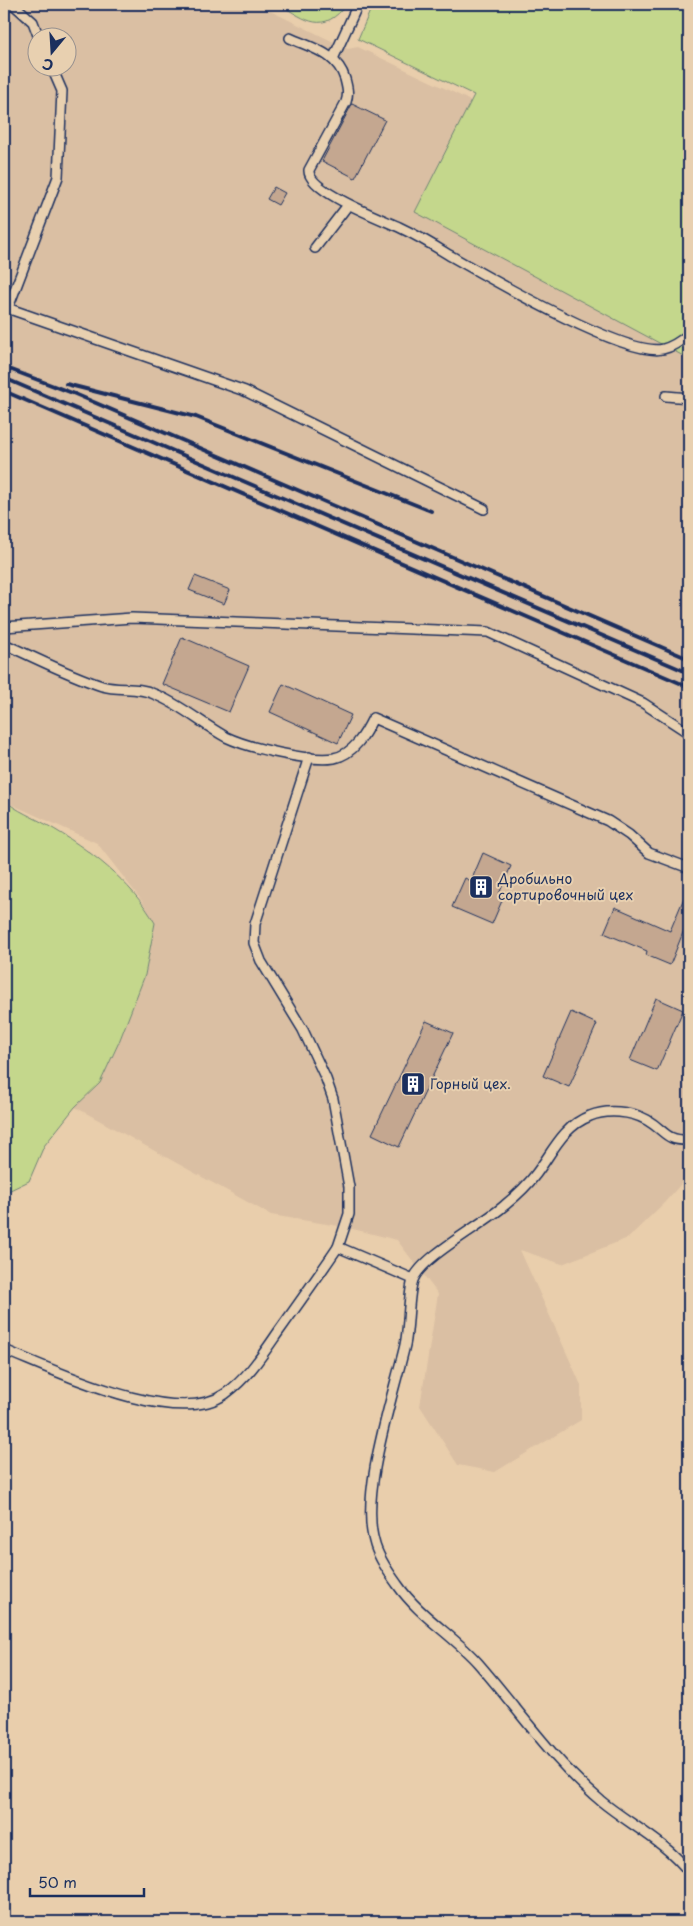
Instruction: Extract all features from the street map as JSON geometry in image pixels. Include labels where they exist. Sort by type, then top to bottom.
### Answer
[{"type":"lane","points":[[14,4],[33,22],[35,28]]},
{"type":"lane","points":[[333,59],[358,4]]},
{"type":"lane","points":[[290,38],[333,59],[342,70],[348,96],[308,174],[312,181],[348,205],[401,227],[555,313],[614,339],[651,350],[663,350],[689,334]]},
{"type":"lane","points":[[56,78],[62,91],[58,177],[6,308],[245,391],[484,509]]},
{"type":"lane","points":[[315,248],[348,205]]},
{"type":"lane","points":[[666,396],[689,398]]},
{"type":"lane","points":[[4,627],[132,618],[488,632],[643,703],[689,733]]},
{"type":"lane","points":[[4,644],[104,687],[139,689],[154,694],[245,745],[309,757],[334,758],[347,752],[358,743],[373,718],[608,820],[630,834],[650,853],[689,868]]},
{"type":"lane","points":[[4,1350],[108,1391],[168,1404],[205,1404],[224,1396],[249,1374],[338,1247],[349,1214],[349,1187],[333,1099],[326,1079],[303,1030],[261,961],[254,943],[255,924],[309,757]]},
{"type":"lane","points":[[689,1140],[676,1141],[665,1136],[648,1121],[623,1112],[606,1111],[577,1122],[566,1132],[534,1177],[503,1208],[427,1264],[414,1279],[407,1334],[370,1502],[374,1542],[397,1585],[427,1617],[476,1661],[549,1751],[602,1801],[649,1833],[689,1872]]},
{"type":"lane","points":[[338,1247],[414,1279]]},
{"type":"shaded area","points":[[4,4],[256,4],[348,49],[358,47],[463,97],[689,230],[689,1175],[664,1203],[628,1238],[562,1264],[520,1250],[581,1385],[581,1420],[495,1472],[458,1465],[420,1406],[438,1294],[397,1240],[345,1227],[271,1215],[75,1107],[100,1083],[119,1042],[145,975],[155,923],[142,901],[97,843],[4,801]]},
{"type":"green space","points":[[279,4],[347,4],[338,14],[330,19],[314,22],[298,16]]},
{"type":"green space","points":[[373,4],[689,4],[689,359],[415,212],[474,95],[358,39]]},
{"type":"green space","points":[[4,800],[20,811],[63,834],[108,867],[134,893],[155,923],[145,975],[119,1042],[100,1083],[75,1107],[44,1146],[29,1181],[4,1193]]},
{"type":"building","points":[[352,104],[385,120],[355,178],[322,161]]},
{"type":"building","points":[[274,187],[285,193],[278,205],[267,199]]},
{"type":"building","points":[[195,576],[230,590],[224,604],[189,590]]},
{"type":"building","points":[[182,637],[249,666],[229,712],[162,684]]},
{"type":"building","points":[[283,684],[351,715],[338,743],[270,712]]},
{"type":"building","name":"Дробильно сортировочный цех","points":[[483,853],[511,866],[499,894],[504,896],[492,924],[452,907],[465,878],[471,881]]},
{"type":"building","points":[[689,886],[689,926],[686,925],[670,965],[646,955],[647,951],[604,933],[615,907],[670,931]]},
{"type":"building","points":[[656,998],[683,1010],[657,1071],[630,1060]]},
{"type":"building","points":[[571,1012],[597,1024],[569,1087],[543,1076]]},
{"type":"building","name":"Горный цех.","points":[[426,1021],[453,1033],[399,1147],[372,1134]]},
{"type":"railway","points":[[4,367],[75,394],[689,659]]},
{"type":"railway","points":[[4,378],[689,673]]},
{"type":"railway","points":[[66,384],[196,417],[431,511]]},
{"type":"railway","points":[[4,391],[689,687]]},
{"type":"place","name":"Дробильно сортировочный цех","points":[[481,887]]},
{"type":"place","name":"Горный цех.","points":[[413,1084]]}]
